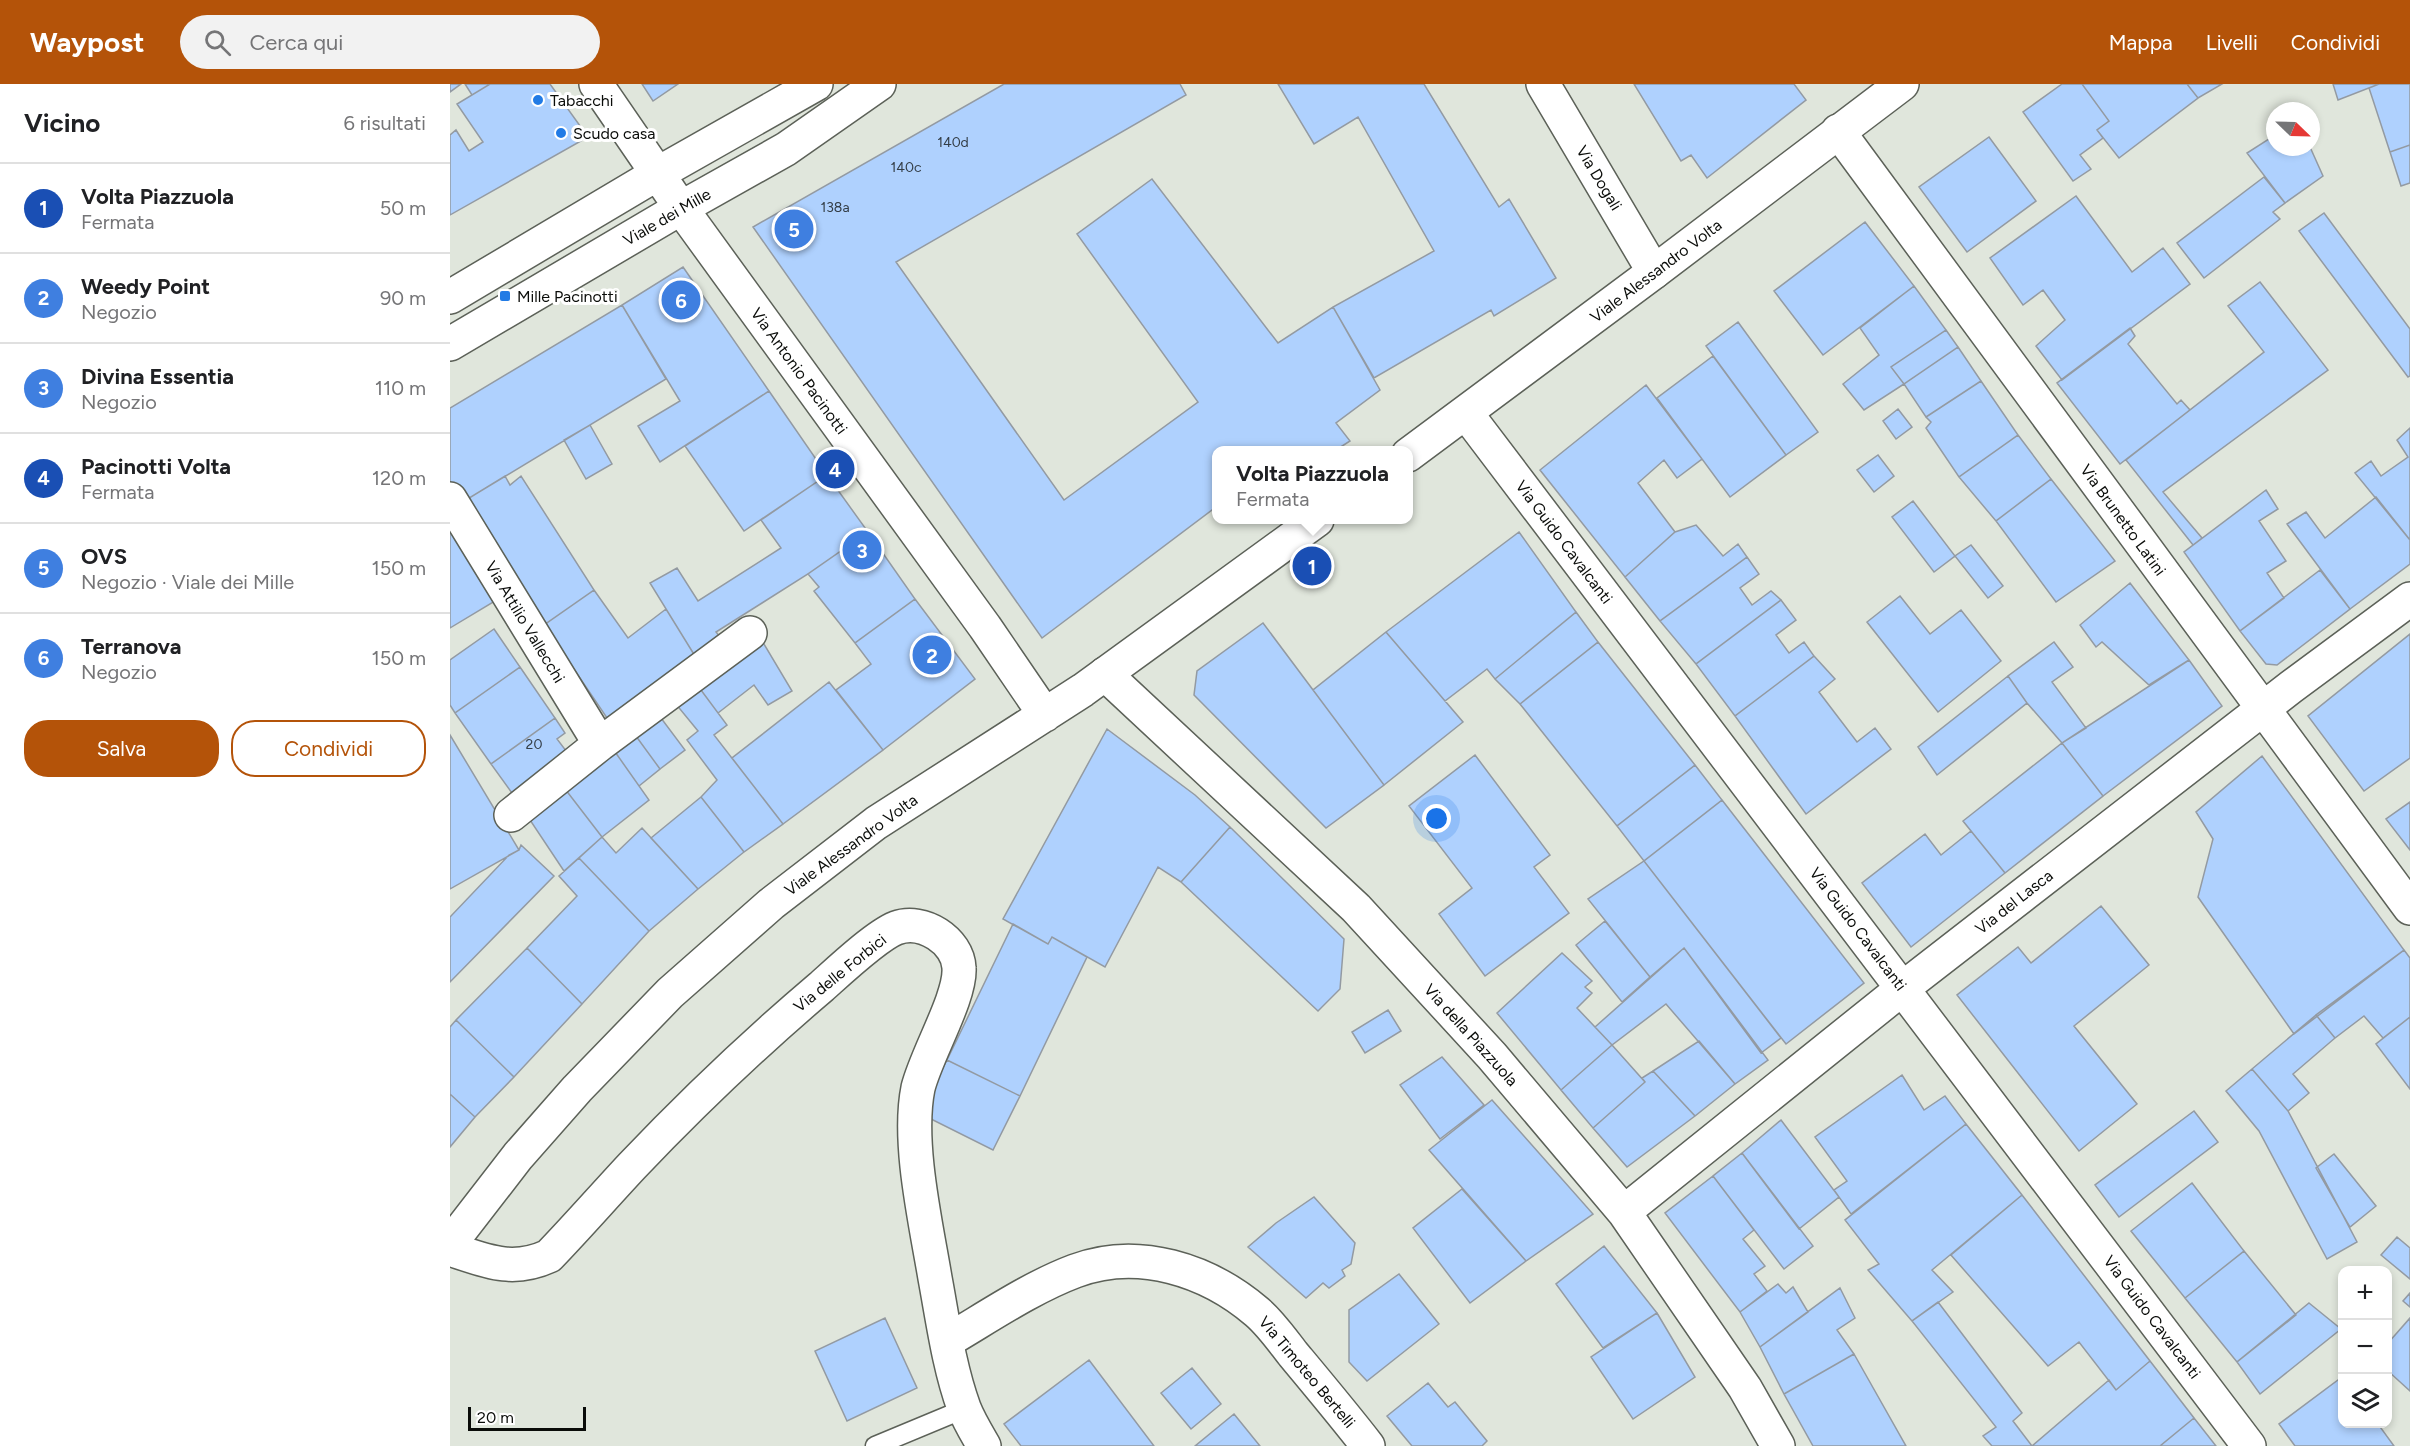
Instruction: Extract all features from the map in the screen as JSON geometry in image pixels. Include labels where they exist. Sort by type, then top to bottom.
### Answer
[{"type":"street","name":"Via Antonio Pacinotti","points":[[596,84],[681,208],[992,636],[1045,715]]},
{"type":"street","points":[[450,297],[657,174],[816,84]]},
{"type":"street","name":"Viale dei Mille","points":[[450,344],[786,149],[879,84]]},
{"type":"street","name":"Via Dogali","points":[[1543,84],[1654,272]]},
{"type":"street","name":"Viale Alessandro Volta","points":[[1413,451],[1902,84]]},
{"type":"street","name":"Via Brunetto Latini","points":[[1838,131],[2262,710],[2410,908]]},
{"type":"street","name":"Via Guido Cavalcanti","points":[[1466,413],[2249,1446]]},
{"type":"street","name":"Via Attilio Vallecchi","points":[[450,499],[600,744]]},
{"type":"street","name":"Viale Alessandro Volta","points":[[450,1244],[518,1156],[578,1089],[670,993],[771,904],[876,823],[1105,674],[1310,524]]},
{"type":"street","name":"Via del Lasca","points":[[1624,1212],[1903,988],[2262,710],[2410,599]]},
{"type":"street","points":[[511,815],[600,744],[750,633]]},
{"type":"street","name":"Via della Piazzuola","points":[[1105,674],[1356,908],[1492,1056],[1624,1212],[1745,1389],[1778,1446]]},
{"type":"street","name":"Via delle Forbici","points":[[450,1250],[511,1266],[534,1263],[549,1256],[632,1166],[735,1065],[812,994],[887,933],[909,926],[921,928],[941,937],[952,946],[958,957],[960,971],[956,988],[924,1067],[914,1111],[915,1139],[926,1225],[947,1341],[964,1409],[984,1446]]},
{"type":"street","name":"Via Timoteo Bertelli","points":[[947,1341],[1049,1282],[1077,1270],[1110,1262],[1129,1261],[1179,1269],[1212,1280],[1260,1314],[1368,1446]]},
{"type":"lane","points":[[876,1446],[964,1409]]},
{"type":"building","points":[[450,84],[461,84],[450,92]]},
{"type":"building","points":[[465,84],[490,84],[472,95]]},
{"type":"building","points":[[490,84],[550,84],[588,137],[450,215],[450,135],[456,130],[469,151],[483,142],[457,104]]},
{"type":"building","points":[[642,84],[678,84],[653,101]]},
{"type":"building","points":[[1004,84],[1180,84],[1186,95],[896,262],[1064,500],[1198,402],[1077,234],[1152,179],[1278,343],[1333,307],[1380,390],[1336,423],[1350,441],[1342,446],[1212,446],[1212,510],[1042,638],[753,227]]},
{"type":"building","points":[[1278,84],[1424,84],[1499,207],[1509,199],[1556,278],[1494,316],[1491,310],[1374,378],[1333,307],[1434,251],[1358,117],[1314,144]]},
{"type":"building","points":[[1634,84],[1794,84],[1806,100],[1707,178],[1691,155],[1681,161]]},
{"type":"building","points":[[2062,84],[2082,84],[2109,121],[2097,130],[2103,138],[2080,155],[2091,169],[2073,181],[2023,112]]},
{"type":"building","points":[[2082,84],[2187,84],[2198,98],[2119,158],[2097,130],[2109,121]]},
{"type":"building","points":[[2187,84],[2222,84],[2198,98]]},
{"type":"building","points":[[2333,84],[2379,84],[2338,100]]},
{"type":"building","points":[[2379,84],[2410,84],[2410,145],[2390,152],[2369,88]]},
{"type":"building","points":[[1989,137],[2036,201],[1967,252],[1919,187]]},
{"type":"building","points":[[2266,141],[2266,156],[2314,156],[2323,176],[2285,203],[2247,153]]},
{"type":"building","points":[[2410,145],[2410,183],[2401,186],[2390,152]]},
{"type":"building","points":[[2264,177],[2285,203],[2273,212],[2280,219],[2204,278],[2177,243]]},
{"type":"building","points":[[2076,196],[2132,272],[2163,248],[2190,284],[2062,380],[2036,346],[2065,320],[2043,290],[2023,305],[1990,258]]},
{"type":"building","points":[[2324,213],[2410,329],[2410,376],[2408,377],[2299,231]]},
{"type":"building","points":[[1865,222],[1914,286],[1823,355],[1774,291]]},
{"type":"building","points":[[683,267],[769,391],[660,462],[638,426],[680,401],[622,305]]},
{"type":"building","points":[[2260,282],[2328,370],[2163,492],[2202,538],[2193,545],[2126,460],[2264,352],[2228,306]]},
{"type":"building","points":[[1914,286],[1946,330],[1891,367],[1904,384],[1864,410],[1843,384],[1879,355],[1860,328]]},
{"type":"building","points":[[622,305],[666,379],[461,503],[450,484],[450,408]]},
{"type":"building","points":[[1738,322],[1818,432],[1786,455],[1706,346]]},
{"type":"building","points":[[2130,328],[2135,336],[2128,344],[2177,404],[2181,400],[2190,410],[2120,464],[2057,383]]},
{"type":"building","points":[[1946,330],[1958,347],[1904,384],[1891,367]]},
{"type":"building","points":[[1958,347],[1981,381],[1926,417],[1904,384]]},
{"type":"building","points":[[1713,356],[1786,455],[1730,497],[1657,398]]},
{"type":"building","points":[[1981,381],[2018,435],[1959,477],[1926,428],[1931,422],[1926,417]]},
{"type":"building","points":[[1646,385],[1702,459],[1677,478],[1664,460],[1638,483],[1675,532],[1625,577],[1540,470]]},
{"type":"building","points":[[769,391],[827,475],[744,531],[685,446]]},
{"type":"building","points":[[1898,409],[1912,427],[1896,439],[1883,421]]},
{"type":"building","points":[[590,425],[612,464],[586,479],[564,440]]},
{"type":"building","points":[[2410,428],[2410,540],[2355,473],[2371,461],[2381,476],[2408,457],[2397,440]]},
{"type":"building","points":[[2018,435],[2051,479],[1996,521],[1959,477]]},
{"type":"building","points":[[1878,455],[1894,476],[1874,492],[1857,470]]},
{"type":"building","points":[[827,475],[868,532],[808,574],[716,632],[721,638],[695,656],[650,583],[677,568],[698,601],[781,548],[761,520]]},
{"type":"building","points":[[505,476],[510,485],[521,476],[594,590],[544,625],[461,503]]},
{"type":"building","points":[[2051,479],[2115,561],[2056,602],[1996,521]]},
{"type":"building","points":[[2266,490],[2278,509],[2259,521],[2286,561],[2267,573],[2284,598],[2240,631],[2184,552]]},
{"type":"building","points":[[2376,497],[2410,540],[2410,564],[2350,609],[2287,524],[2306,512],[2325,538]]},
{"type":"building","points":[[1913,501],[1955,556],[1934,572],[1892,517]]},
{"type":"building","points":[[450,525],[495,601],[450,628]]},
{"type":"building","points":[[1696,525],[1723,556],[1738,544],[1747,557],[1660,621],[1625,577],[1675,532]]},
{"type":"building","points":[[868,532],[915,599],[855,643],[814,591],[819,587],[808,574]]},
{"type":"building","points":[[1519,532],[1576,612],[1495,679],[1487,669],[1445,701],[1386,632]]},
{"type":"building","points":[[1971,545],[2003,586],[1988,598],[1955,556]]},
{"type":"building","points":[[1747,557],[1759,574],[1740,588],[1752,605],[1771,591],[1781,600],[1696,664],[1660,621]]},
{"type":"building","points":[[2320,570],[2350,609],[2277,665],[2266,664],[2240,631]]},
{"type":"building","points":[[2130,583],[2189,660],[2149,685],[2102,642],[2096,647],[2080,625]]},
{"type":"building","points":[[594,590],[628,638],[666,609],[695,656],[607,718],[544,625]]},
{"type":"building","points":[[1900,596],[1930,634],[1961,610],[2001,661],[1938,712],[1867,622]]},
{"type":"building","points":[[915,599],[975,679],[883,750],[836,690],[871,664],[855,643]]},
{"type":"building","points":[[1781,600],[1796,620],[1776,635],[1789,653],[1804,642],[1814,656],[1735,716],[1696,664]]},
{"type":"building","points":[[1576,612],[1598,642],[1520,704],[1495,679]]},
{"type":"building","points":[[1263,623],[1384,785],[1326,828],[1194,695],[1197,671]]},
{"type":"building","points":[[494,629],[520,667],[455,713],[450,705],[450,660]]},
{"type":"building","points":[[1386,632],[1463,722],[1384,785],[1313,690]]},
{"type":"building","points":[[2410,634],[2410,758],[2364,791],[2308,716]]},
{"type":"building","points":[[761,639],[792,691],[768,705],[754,685],[718,713],[698,686]]},
{"type":"building","points":[[1598,642],[1695,765],[1617,826],[1520,704]]},
{"type":"building","points":[[2054,642],[2073,667],[2052,682],[2086,728],[2062,743],[2027,703],[2008,676]]},
{"type":"building","points":[[1814,656],[1835,679],[1819,692],[1857,742],[1875,728],[1891,749],[1806,814],[1735,716]]},
{"type":"building","points":[[2189,660],[2222,706],[2103,796],[2062,743]]},
{"type":"building","points":[[520,667],[555,718],[491,764],[455,713]]},
{"type":"building","points":[[2008,676],[2027,703],[1937,775],[1918,747]]},
{"type":"building","points":[[829,682],[883,750],[783,824],[732,758]]},
{"type":"building","points":[[698,686],[727,725],[714,735],[783,824],[744,852],[701,797],[717,780],[687,740],[698,731],[675,703]]},
{"type":"building","points":[[658,714],[685,750],[660,769],[633,732]]},
{"type":"building","points":[[555,718],[565,733],[557,739],[573,760],[517,800],[491,764]]},
{"type":"building","points":[[1107,729],[1195,795],[1230,827],[1181,882],[1158,867],[1105,967],[1052,937],[1048,944],[1003,919]]},
{"type":"building","points":[[633,732],[660,769],[639,786],[613,749]]},
{"type":"building","points":[[450,735],[519,850],[450,889]]},
{"type":"building","points":[[2062,743],[2103,796],[2005,873],[1963,821]]},
{"type":"building","points":[[613,749],[649,800],[602,837],[562,785]]},
{"type":"building","points":[[1475,755],[1550,855],[1534,867],[1569,913],[1485,976],[1439,914],[1472,888],[1409,806]]},
{"type":"building","points":[[2262,756],[2404,950],[2294,1034],[2198,897],[2213,839],[2196,812]]},
{"type":"building","points":[[1695,765],[1722,800],[1644,861],[1617,826]]},
{"type":"building","points":[[562,785],[602,837],[564,871],[524,811]]},
{"type":"building","points":[[701,797],[744,852],[698,889],[651,838]]},
{"type":"building","points":[[1722,800],[1864,983],[1786,1044],[1644,861]]},
{"type":"building","points":[[2410,802],[2410,850],[2386,819]]},
{"type":"building","points":[[1230,827],[1344,939],[1340,989],[1318,1011],[1181,882]]},
{"type":"building","points":[[642,828],[698,889],[649,931],[579,858],[602,837],[616,853]]},
{"type":"building","points":[[1971,831],[2005,873],[1911,947],[1862,883],[1925,834],[1941,855]]},
{"type":"building","points":[[521,845],[554,876],[450,982],[450,917],[509,855],[519,850]]},
{"type":"building","points":[[579,858],[649,931],[582,1004],[527,948],[577,896],[559,876]]},
{"type":"building","points":[[1644,861],[1781,1038],[1761,1053],[1684,948],[1650,977],[1588,899]]},
{"type":"building","points":[[2101,906],[2149,965],[2074,1026],[2137,1104],[2079,1151],[1957,995],[2018,947],[2031,963]]},
{"type":"building","points":[[1605,921],[1650,977],[1622,1002],[1576,945]]},
{"type":"building","points":[[1013,924],[1048,944],[1052,937],[1087,957],[1020,1096],[947,1060]]},
{"type":"building","points":[[527,948],[582,1004],[514,1077],[456,1020]]},
{"type":"building","points":[[1684,948],[1768,1060],[1735,1084],[1666,1004],[1612,1045],[1595,1027]]},
{"type":"building","points":[[2404,950],[2410,958],[2410,1017],[2383,1038],[2364,1016],[2335,1038],[2316,1015]]},
{"type":"building","points":[[1562,953],[1592,981],[1585,987],[1592,993],[1577,1008],[1612,1045],[1561,1090],[1497,1013]]},
{"type":"building","points":[[1388,1010],[1401,1031],[1365,1053],[1352,1032]]},
{"type":"building","points":[[2316,1015],[2335,1038],[2293,1074],[2309,1093],[2288,1111],[2252,1069]]},
{"type":"building","points":[[2410,1017],[2410,1089],[2376,1044]]},
{"type":"building","points":[[456,1020],[514,1077],[475,1117],[450,1094],[450,1027]]},
{"type":"building","points":[[1699,1041],[1735,1084],[1695,1116],[1653,1071]]},
{"type":"building","points":[[1612,1045],[1645,1082],[1593,1128],[1561,1090]]},
{"type":"building","points":[[1442,1057],[1484,1105],[1440,1139],[1400,1085]]},
{"type":"building","points":[[947,1060],[1020,1096],[993,1150],[929,1118],[930,1093]]},
{"type":"building","points":[[2252,1069],[2288,1111],[2357,1242],[2327,1259],[2259,1131],[2226,1091]]},
{"type":"building","points":[[1653,1071],[1695,1116],[1627,1167],[1593,1128],[1645,1082],[1642,1078]]},
{"type":"building","points":[[1902,1075],[1924,1110],[1945,1096],[1966,1124],[1851,1214],[1834,1190],[1847,1181],[1815,1137]]},
{"type":"building","points":[[450,1094],[475,1117],[450,1147]]},
{"type":"building","points":[[1492,1100],[1593,1214],[1526,1261],[1429,1150]]},
{"type":"building","points":[[2194,1111],[2218,1142],[2119,1217],[2095,1185]]},
{"type":"building","points":[[1781,1120],[1839,1197],[1799,1229],[1742,1153]]},
{"type":"building","points":[[1966,1124],[2022,1195],[1932,1270],[1953,1292],[1912,1321],[1868,1270],[1879,1264],[1845,1220]]},
{"type":"building","points":[[1742,1153],[1813,1246],[1784,1269],[1713,1176]]},
{"type":"building","points":[[2334,1154],[2376,1206],[2350,1227],[2316,1168]]},
{"type":"building","points":[[1713,1176],[1754,1230],[1743,1239],[1765,1266],[1754,1274],[1767,1291],[1740,1312],[1665,1213]]},
{"type":"building","points":[[2192,1183],[2244,1251],[2185,1298],[2131,1231]]},
{"type":"building","points":[[1462,1189],[1526,1261],[1470,1303],[1413,1228]]},
{"type":"building","points":[[2022,1195],[2150,1361],[2116,1390],[2079,1342],[2048,1366],[1951,1255]]},
{"type":"building","points":[[1314,1197],[1355,1243],[1351,1264],[1342,1270],[1345,1276],[1329,1288],[1323,1283],[1306,1298],[1248,1247],[1276,1223]]},
{"type":"building","points":[[2397,1237],[2410,1248],[2410,1279],[2381,1255]]},
{"type":"building","points":[[1604,1246],[1657,1313],[1603,1348],[1556,1284]]},
{"type":"building","points":[[2244,1251],[2296,1315],[2237,1362],[2185,1298]]},
{"type":"building","points":[[1399,1274],[1439,1324],[1367,1381],[1349,1362],[1349,1310]]},
{"type":"building","points":[[1778,1284],[1786,1293],[1793,1287],[1808,1312],[1760,1347],[1740,1312]]},
{"type":"building","points":[[1840,1288],[1855,1318],[1837,1330],[1854,1354],[1784,1394],[1760,1347]]},
{"type":"building","points":[[2410,1293],[2410,1307],[2403,1301]]},
{"type":"building","points":[[1938,1302],[2022,1413],[2013,1421],[2032,1446],[1992,1446],[1983,1436],[1996,1427],[1912,1321]]},
{"type":"building","points":[[2309,1303],[2338,1327],[2338,1331],[2260,1394],[2237,1362]]},
{"type":"building","points":[[1657,1313],[1695,1377],[1633,1419],[1591,1357]]},
{"type":"building","points":[[885,1318],[917,1388],[847,1421],[815,1351]]},
{"type":"building","points":[[2410,1318],[2410,1391],[2392,1375],[2392,1338]]},
{"type":"building","points":[[1854,1354],[1906,1446],[1813,1446],[1784,1394]]},
{"type":"building","points":[[1089,1360],[1154,1446],[1021,1446],[1004,1424]]},
{"type":"building","points":[[2150,1361],[2194,1418],[2160,1446],[2032,1446],[2109,1380],[2116,1390]]},
{"type":"building","points":[[1192,1368],[1221,1404],[1191,1429],[1161,1393]]},
{"type":"building","points":[[2338,1380],[2338,1428],[2381,1428],[2394,1446],[2295,1446],[2279,1424]]},
{"type":"building","points":[[1428,1383],[1448,1407],[1455,1402],[1487,1441],[1482,1446],[1412,1446],[1387,1416]]},
{"type":"building","points":[[1234,1414],[1260,1446],[1195,1446]]},
{"type":"building","points":[[2194,1418],[2216,1446],[2160,1446]]},
{"type":"place","name":"Tabacchi","points":[[538,100]]},
{"type":"place","name":"Scudo casa","points":[[561,133]]},
{"type":"place","name":"OVS","points":[[794,229]]},
{"type":"place","name":"Mille Pacinotti","points":[[505,296]]},
{"type":"place","name":"Terranova","points":[[681,300]]},
{"type":"place","name":"Pacinotti Volta","points":[[835,469]]},
{"type":"place","name":"Divina Essentia","points":[[862,550]]},
{"type":"place","name":"Volta Piazzuola","points":[[1312,566]]},
{"type":"place","name":"Weedy Point","points":[[932,655]]}]
